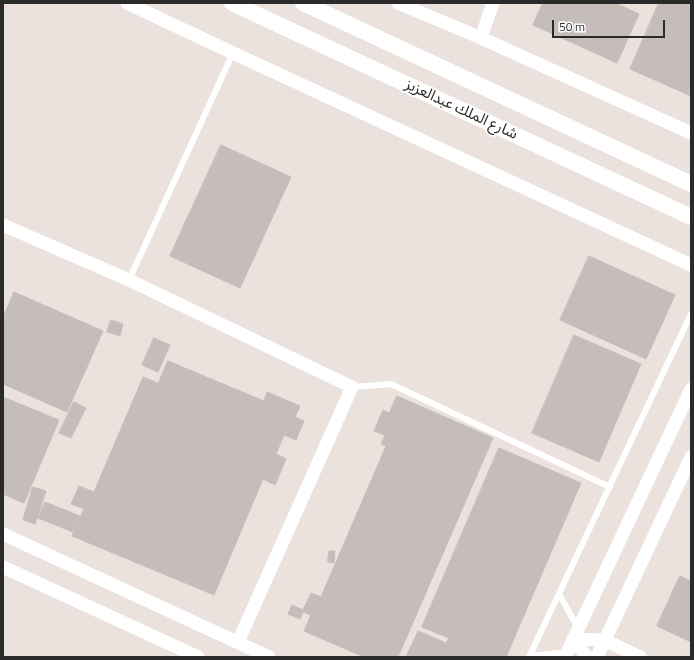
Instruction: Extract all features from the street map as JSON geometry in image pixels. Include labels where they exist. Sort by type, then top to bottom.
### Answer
[{"type":"street","points":[[127,3],[691,265]]},
{"type":"street","name":"شارع الملك عبدالعزيز","points":[[232,3],[691,217]]},
{"type":"street","name":"شارع الملك عبدالعزيز","points":[[303,3],[691,184]]},
{"type":"street","points":[[398,3],[481,38],[691,133]]},
{"type":"street","points":[[481,38],[493,3]]},
{"type":"street","points":[[3,225],[129,280],[352,387],[238,642]]},
{"type":"street","points":[[566,655],[691,389]]},
{"type":"street","points":[[597,657],[691,457]]},
{"type":"street","points":[[3,534],[269,657]]},
{"type":"street","points":[[3,566],[198,657]]},
{"type":"street","points":[[576,634],[604,640],[640,657]]},
{"type":"street","points":[[576,634],[586,657]]},
{"type":"lane","points":[[129,280],[233,53]]},
{"type":"lane","points":[[566,655],[530,656],[691,314]]},
{"type":"lane","points":[[352,387],[391,384],[610,487]]},
{"type":"lane","points":[[559,594],[576,634]]},
{"type":"building","points":[[543,3],[615,3],[639,14],[617,63],[533,25]]},
{"type":"building","points":[[659,3],[691,3],[691,96],[630,69]]},
{"type":"building","points":[[221,145],[291,177],[240,288],[170,256]]},
{"type":"building","points":[[589,256],[675,295],[646,359],[560,320]]},
{"type":"building","points":[[14,292],[103,331],[67,412],[3,384],[3,318]]},
{"type":"building","points":[[111,320],[123,324],[120,336],[107,332]]},
{"type":"building","points":[[574,335],[641,364],[599,462],[532,433]]},
{"type":"building","points":[[154,338],[170,345],[158,372],[142,365]]},
{"type":"building","points":[[168,361],[264,401],[267,392],[300,406],[295,417],[304,421],[296,440],[284,435],[276,454],[286,459],[275,485],[263,479],[214,595],[72,536],[84,509],[71,504],[79,486],[94,492],[143,377],[158,383]]},
{"type":"building","points":[[397,396],[493,438],[398,657],[364,657],[304,631],[311,615],[303,612],[300,619],[288,614],[292,605],[303,610],[311,593],[321,597],[386,446],[381,444],[385,435],[374,431],[383,410],[389,413]]},
{"type":"building","points":[[3,397],[59,420],[24,503],[3,494]]},
{"type":"building","points":[[74,402],[86,408],[71,438],[59,433]]},
{"type":"building","points":[[499,448],[581,483],[506,657],[406,657],[418,631],[446,643],[449,638],[422,627]]},
{"type":"building","points":[[33,487],[46,491],[35,524],[23,520]]},
{"type":"building","points":[[45,502],[80,516],[73,532],[38,518]]},
{"type":"building","points":[[329,551],[335,551],[334,563],[328,562]]},
{"type":"building","points":[[680,576],[691,581],[691,642],[657,626]]}]
